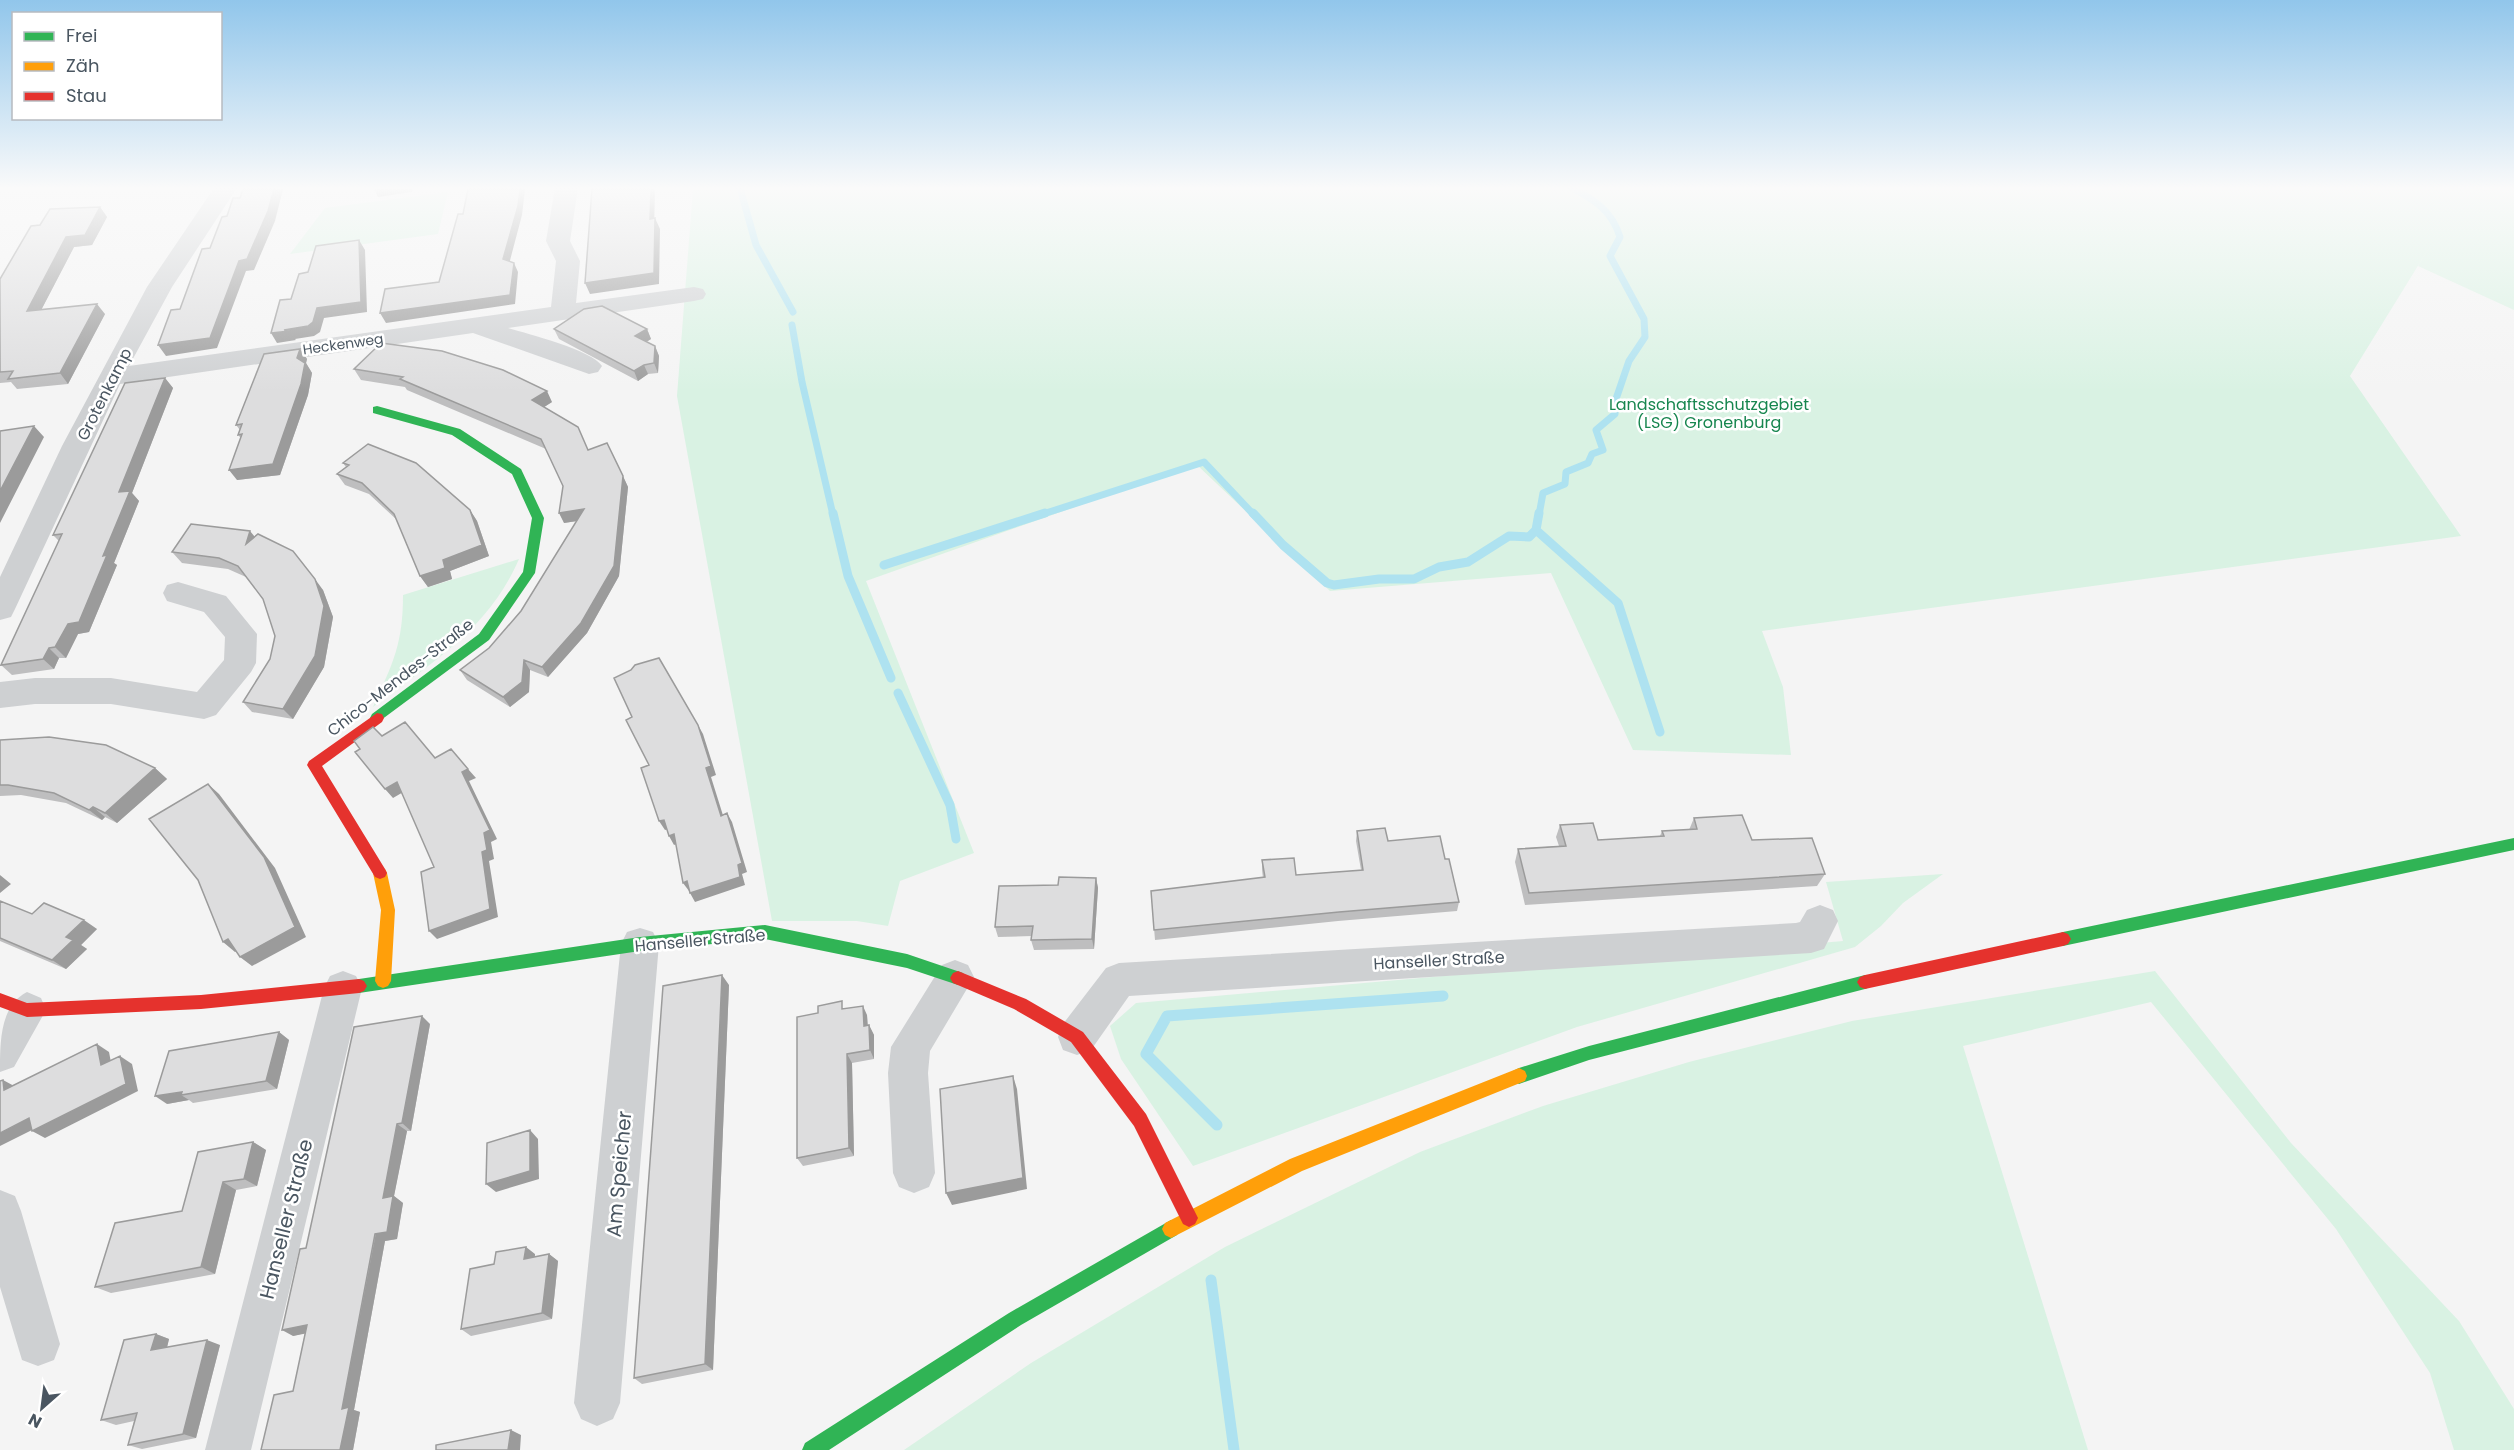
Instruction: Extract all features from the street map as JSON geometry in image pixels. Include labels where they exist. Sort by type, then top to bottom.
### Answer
[{"type":"street","name":"Grotenkamp","points":[[0,609],[110,377],[178,256]]},
{"type":"street","points":[[562,312],[568,261],[565,256]]},
{"type":"street","name":"Heckenweg","points":[[110,377],[694,294]]},
{"type":"street","name":"Heckenweg","points":[[470,326],[510,336],[589,366]]},
{"type":"street","name":"Chico-Mendes-Straße","points":[[363,985],[388,910],[380,873],[314,765],[484,636],[529,573],[538,518],[517,472],[456,432],[377,410]]},
{"type":"street","points":[[0,695],[36,691],[111,691],[204,706],[240,663],[241,634],[215,604],[178,592]]},
{"type":"street","points":[[812,1450],[1015,1319],[1189,1218],[1296,1165],[1490,1086],[1589,1053],[1879,978],[2514,844]]},
{"type":"street","name":"Hanseller Straße","points":[[1077,1037],[1119,980],[1796,939],[1812,937],[1820,921]]},
{"type":"street","name":"Hanseller Straße","points":[[0,1054],[14,1005],[201,1002],[363,985],[640,944],[765,932],[907,961],[955,977],[1020,1004],[1077,1037],[1140,1120],[1189,1218]]},
{"type":"street","name":"Am Speicher","points":[[597,1403],[640,944]]},
{"type":"street","points":[[914,1173],[908,1073],[911,1047],[955,977]]},
{"type":"street","name":"Hanseller Straße","points":[[228,1450],[363,985]]},
{"type":"street","points":[[0,1211],[38,1344]]},
{"type":"green space","name":"Landschaftsschutzgebiet (LSG) Gronenburg","points":[[688,256],[2424,256],[2350,376],[2461,536],[1762,631],[1783,687],[1791,755],[1633,750],[1551,573],[1330,591],[1196,464],[866,581],[974,853],[900,881],[888,926],[857,921],[772,921],[677,396]]},
{"type":"green space","name":"Landschaftsschutzgebiet (LSG) Gronenburg","points":[[2424,256],[2514,256],[2514,310],[2418,266]]},
{"type":"green space","points":[[519,559],[492,605],[475,625],[437,659],[373,707],[396,653],[403,612],[403,595]]},
{"type":"green space","points":[[1943,874],[1903,903],[1881,926],[1855,947],[1577,1027],[1193,1166],[1121,1059],[1110,1026],[1136,1003],[1843,941],[1826,882]]},
{"type":"green space","points":[[2155,971],[2291,1143],[2459,1321],[2514,1409],[2514,1450],[2454,1450],[2430,1373],[2336,1229],[2151,1002],[1963,1046],[2088,1450],[904,1450],[1031,1363],[1225,1247],[1420,1152],[1543,1106],[1689,1062],[1852,1021]]},
{"type":"building","points":[[14,256],[56,256],[27,311],[97,304],[60,373],[8,379],[13,371],[0,372],[0,279]]},
{"type":"building","points":[[200,256],[248,256],[247,259],[239,261],[210,338],[158,345],[171,310],[180,309]]},
{"type":"building","points":[[313,256],[360,256],[361,302],[317,308],[313,322],[308,326],[271,333],[280,300],[291,299],[299,274],[308,272]]},
{"type":"building","points":[[446,256],[504,256],[503,259],[514,263],[510,295],[380,313],[385,289],[439,282]]},
{"type":"building","points":[[587,256],[654,256],[654,273],[585,283]]},
{"type":"building","points":[[602,306],[647,329],[635,336],[655,346],[654,363],[644,365],[634,371],[554,329],[584,309]]},
{"type":"building","points":[[381,343],[442,351],[503,370],[547,391],[532,400],[578,427],[588,450],[607,443],[623,476],[614,566],[581,623],[542,667],[524,660],[522,682],[503,697],[460,670],[489,648],[521,611],[584,509],[559,513],[563,486],[541,439],[400,379],[403,377],[354,369]]},
{"type":"building","points":[[300,349],[297,358],[305,363],[301,384],[273,464],[229,470],[242,434],[238,435],[242,424],[236,425],[264,354]]},
{"type":"building","points":[[165,378],[119,492],[130,491],[79,622],[68,624],[55,647],[49,648],[43,659],[1,665],[62,534],[53,535],[125,383]]},
{"type":"building","points":[[34,426],[0,491],[0,431]]},
{"type":"building","points":[[368,444],[416,463],[470,510],[482,545],[443,560],[445,568],[420,576],[394,514],[362,483],[337,474],[349,465],[343,463]]},
{"type":"building","points":[[191,524],[250,531],[246,544],[258,534],[293,551],[315,579],[324,606],[315,656],[283,709],[243,702],[270,659],[275,636],[263,599],[238,566],[219,558],[172,552]]},
{"type":"building","points":[[659,658],[698,725],[711,766],[706,768],[721,816],[727,813],[742,863],[738,865],[740,877],[690,893],[687,881],[683,883],[674,834],[669,836],[664,820],[659,821],[641,768],[649,765],[626,720],[632,717],[614,678],[631,670],[635,665]]},
{"type":"building","points":[[405,722],[435,758],[451,749],[468,769],[462,772],[490,830],[484,833],[487,850],[482,852],[490,909],[429,931],[421,872],[434,867],[397,782],[385,789],[355,752],[360,749],[354,741],[373,727],[382,736]]},
{"type":"building","points":[[49,737],[106,745],[155,768],[105,813],[93,807],[89,810],[54,793],[0,785],[0,740]]},
{"type":"building","points":[[208,784],[264,857],[295,927],[240,957],[228,939],[223,942],[198,880],[149,819]]},
{"type":"building","points":[[1742,815],[1752,840],[1812,838],[1825,874],[1529,893],[1518,849],[1566,846],[1560,825],[1593,823],[1598,840],[1664,836],[1662,831],[1697,829],[1694,818]]},
{"type":"building","points":[[1385,828],[1388,841],[1440,836],[1445,859],[1449,859],[1459,902],[1154,930],[1151,891],[1265,877],[1262,860],[1294,858],[1296,875],[1363,870],[1357,831]]},
{"type":"building","points":[[1059,877],[1096,878],[1092,939],[1031,940],[1033,926],[995,927],[999,886],[1058,885]]},
{"type":"building","points":[[0,901],[32,914],[44,903],[84,920],[66,937],[73,940],[52,960],[0,938]]},
{"type":"building","points":[[722,975],[705,1364],[634,1378],[663,986]]},
{"type":"building","points":[[842,1001],[842,1009],[863,1006],[864,1026],[869,1025],[870,1050],[847,1054],[849,1148],[797,1158],[797,1017],[818,1013],[818,1006]]},
{"type":"building","points":[[422,1016],[402,1123],[397,1124],[383,1198],[393,1196],[387,1232],[375,1234],[342,1409],[349,1407],[340,1450],[261,1450],[274,1395],[293,1391],[307,1325],[282,1330],[300,1249],[306,1248],[354,1027]]},
{"type":"building","points":[[279,1032],[266,1081],[181,1095],[182,1092],[155,1096],[169,1051]]},
{"type":"building","points":[[97,1044],[101,1065],[120,1056],[126,1084],[32,1131],[29,1118],[0,1133],[0,1081],[3,1080],[4,1090]]},
{"type":"building","points":[[1013,1076],[1023,1178],[946,1193],[940,1089]]},
{"type":"building","points":[[530,1130],[530,1171],[486,1184],[487,1143]]},
{"type":"building","points":[[253,1142],[244,1179],[223,1182],[201,1267],[95,1287],[115,1223],[182,1211],[198,1152]]},
{"type":"building","points":[[526,1247],[524,1259],[549,1254],[542,1313],[461,1329],[470,1269],[494,1264],[496,1252]]},
{"type":"building","points":[[156,1334],[151,1350],[207,1340],[183,1434],[128,1445],[137,1413],[101,1420],[124,1340]]},
{"type":"building","points":[[511,1430],[508,1450],[436,1450],[436,1445]]},
{"type":"waterway","points":[[762,256],[793,312]]},
{"type":"waterway","points":[[1539,515],[1543,493],[1565,484],[1566,472],[1588,463],[1592,454],[1603,450],[1596,430],[1615,414],[1616,399],[1629,361],[1645,337],[1644,319],[1610,256]]},
{"type":"waterway","points":[[792,325],[802,382],[833,515]]},
{"type":"waterway","points":[[1040,515],[1204,462],[1254,515]]},
{"type":"waterway","points":[[833,513],[848,576],[891,678]]},
{"type":"waterway","points":[[884,565],[1045,513]]},
{"type":"waterway","points":[[1253,513],[1283,545],[1327,583],[1334,585],[1379,579],[1414,579],[1439,567],[1468,562],[1509,536],[1529,537],[1536,530]]},
{"type":"waterway","points":[[1536,530],[1539,513]]},
{"type":"waterway","points":[[1536,530],[1618,603],[1660,732]]},
{"type":"waterway","points":[[898,693],[950,805],[956,839]]},
{"type":"waterway","points":[[1217,1125],[1146,1054],[1167,1016],[1443,996]]},
{"type":"waterway","points":[[1211,1280],[1234,1450]]},
{"type":"traffic: fast","points":[[377,410],[456,432],[517,472],[538,518],[529,573],[484,637],[377,718]]},
{"type":"traffic: fast","points":[[2063,939],[2514,844]]},
{"type":"traffic: fast","points":[[359,986],[640,944],[765,932],[907,961],[958,978]]},
{"type":"traffic: fast","points":[[1519,1076],[1589,1053],[1865,982]]},
{"type":"traffic: fast","points":[[812,1450],[1015,1319],[1171,1229]]},
{"type":"traffic: slow","points":[[380,873],[388,910],[383,981]]},
{"type":"traffic: slow","points":[[1171,1229],[1296,1165],[1519,1076]]},
{"type":"traffic: jam","points":[[377,718],[314,765],[380,873]]},
{"type":"traffic: jam","points":[[1865,982],[2063,939]]},
{"type":"traffic: jam","points":[[958,978],[1020,1004],[1077,1037],[1140,1120],[1189,1218]]},
{"type":"traffic: jam","points":[[0,1000],[27,1010],[201,1002],[359,986]]}]
